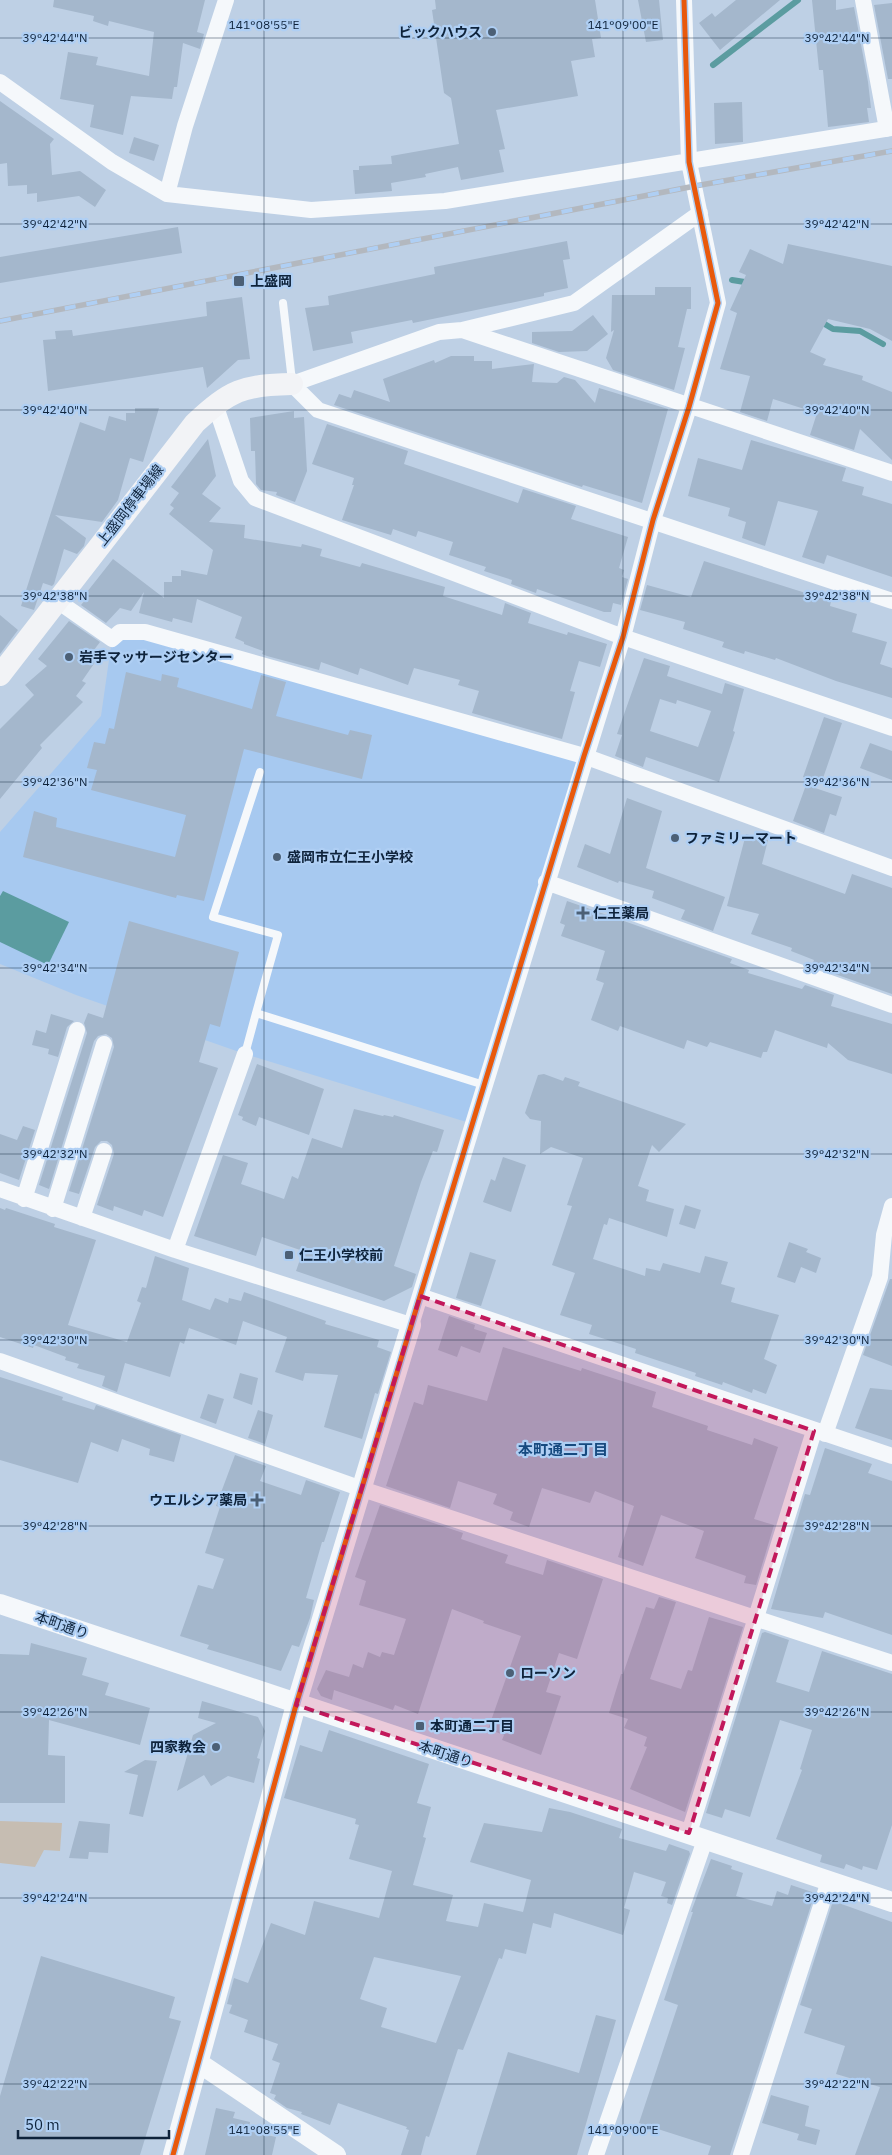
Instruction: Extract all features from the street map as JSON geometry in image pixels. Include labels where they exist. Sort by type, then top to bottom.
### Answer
[{"type":"main road","name":"上盛岡停車場線","points":[[0,675],[194,423],[215,404],[239,389],[267,384],[292,384]]},
{"type":"street","points":[[167,194],[185,126],[226,0]]},
{"type":"street","points":[[173,2155],[296,1705],[584,756],[623,637],[653,520],[689,407],[718,303],[689,162],[684,0]]},
{"type":"street","points":[[0,82],[112,162],[167,194],[311,210],[445,201],[890,128],[863,0]]},
{"type":"street","points":[[700,213],[574,303],[462,330],[439,332],[292,384],[318,410],[892,601]]},
{"type":"street","points":[[462,330],[892,473]]},
{"type":"street","points":[[215,404],[241,481],[255,498],[623,637],[892,728]]},
{"type":"street","points":[[56,600],[112,639],[120,632],[145,632],[584,756],[892,868]]},
{"type":"street","points":[[546,882],[892,1005]]},
{"type":"street","points":[[24,1199],[77,1030]]},
{"type":"street","points":[[53,1209],[104,1044]]},
{"type":"street","points":[[175,1250],[245,1054]]},
{"type":"street","points":[[82,1218],[104,1151]]},
{"type":"street","points":[[0,1189],[24,1199],[175,1250],[411,1325]]},
{"type":"street","points":[[596,2155],[697,1837],[755,1617],[820,1432],[880,1276],[884,1235],[892,1206]]},
{"type":"street","points":[[420,1296],[892,1456]]},
{"type":"street","points":[[0,1361],[362,1489],[892,1663]]},
{"type":"street","name":"本町通り","points":[[0,1604],[296,1705],[892,1902]]},
{"type":"street","points":[[741,2155],[829,1881]]},
{"type":"street","points":[[199,2063],[336,2155]]},
{"type":"lane","points":[[283,304],[292,384]]},
{"type":"lane","points":[[245,1054],[278,936],[213,917],[260,772]]},
{"type":"lane","points":[[256,1013],[484,1085]]},
{"type":"highlighted area","points":[[420,1296],[814,1431],[689,1833],[296,1705]]},
{"type":"shaded area","name":"盛岡市立仁王小学校","points":[[120,632],[584,756],[473,1124],[245,1054],[76,995],[0,964],[0,832],[101,716],[112,639]]},
{"type":"shaded area","points":[[3,891],[69,922],[48,965],[0,942],[0,896]]},
{"type":"shaded area","points":[[0,1821],[62,1823],[60,1851],[44,1850],[35,1867],[0,1863]]},
{"type":"building","points":[[54,0],[205,0],[197,32],[204,34],[200,49],[183,43],[177,87],[174,87],[172,99],[131,96],[123,135],[90,127],[94,105],[60,99],[68,52],[98,57],[96,65],[149,76],[154,32],[109,21],[108,26],[93,21],[94,16],[53,7]]},
{"type":"building","points":[[435,0],[595,0],[601,38],[592,39],[595,57],[571,61],[578,96],[496,110],[505,149],[499,150],[504,172],[461,180],[458,167],[425,174],[426,177],[391,183],[392,191],[355,194],[353,170],[359,170],[359,166],[392,164],[391,156],[459,144],[451,98],[444,93],[432,10],[436,9]]},
{"type":"building","points":[[638,0],[659,0],[663,40],[646,42]]},
{"type":"building","points":[[736,0],[780,0],[720,50],[699,23],[712,13],[715,17]]},
{"type":"building","points":[[812,0],[836,0],[836,10],[854,7],[868,82],[871,108],[867,108],[869,122],[828,127],[823,70],[819,70]]},
{"type":"building","points":[[892,3],[892,79],[888,79],[874,5]]},
{"type":"building","points":[[0,101],[54,139],[50,144],[52,175],[80,171],[106,190],[95,207],[79,196],[37,202],[37,193],[27,194],[27,185],[8,186],[7,163],[0,164]]},
{"type":"building","points":[[742,102],[743,142],[715,144],[714,103]]},
{"type":"building","points":[[134,137],[159,145],[154,161],[129,153]]},
{"type":"building","points":[[178,227],[182,253],[0,283],[0,257]]},
{"type":"building","points":[[567,241],[570,259],[563,260],[568,288],[544,293],[544,296],[413,323],[412,320],[351,332],[353,343],[313,351],[305,308],[329,305],[328,296],[435,274],[434,267]]},
{"type":"building","points":[[788,244],[892,266],[892,341],[870,329],[828,319],[810,352],[826,359],[823,365],[863,376],[862,380],[892,392],[892,460],[860,429],[854,450],[810,435],[817,413],[773,399],[767,421],[740,412],[750,376],[720,369],[737,313],[730,310],[746,275],[739,272],[750,249],[783,264]]},
{"type":"building","points":[[655,287],[691,287],[691,309],[687,309],[678,347],[685,348],[674,390],[613,370],[606,358],[614,330],[611,332],[612,295],[655,295]]},
{"type":"building","points":[[242,297],[250,359],[238,360],[207,388],[203,367],[48,391],[43,340],[56,339],[55,331],[72,330],[73,336],[207,316],[206,302]]},
{"type":"building","points":[[593,315],[608,334],[587,351],[559,352],[532,343],[532,332],[572,331]]},
{"type":"building","points":[[451,356],[474,356],[474,361],[492,361],[492,369],[534,364],[532,382],[557,383],[564,377],[575,380],[595,403],[599,388],[668,409],[642,503],[583,485],[582,487],[334,405],[339,394],[351,398],[354,390],[390,402],[383,379],[434,360],[435,363]]},
{"type":"building","points":[[135,408],[159,408],[143,462],[130,458],[118,500],[102,522],[55,515],[86,538],[84,546],[77,554],[64,549],[54,584],[52,586],[43,583],[34,610],[21,606],[80,422],[105,431],[109,416],[126,421],[126,413],[135,413]]},
{"type":"building","points":[[294,411],[294,418],[304,417],[307,471],[295,502],[276,495],[277,492],[261,490],[256,484],[255,451],[251,451],[250,418]]},
{"type":"building","points":[[327,424],[408,451],[404,464],[518,503],[523,489],[576,506],[571,519],[628,537],[619,568],[624,570],[622,577],[628,579],[621,605],[613,603],[611,612],[604,612],[537,589],[536,593],[511,584],[512,580],[484,571],[486,567],[449,555],[453,542],[418,531],[416,537],[393,529],[391,535],[342,520],[354,485],[352,485],[354,478],[312,464]]},
{"type":"building","points":[[208,439],[216,476],[202,494],[221,508],[209,522],[245,525],[244,538],[301,547],[302,544],[322,549],[320,556],[360,567],[362,563],[445,587],[443,596],[502,615],[505,603],[531,613],[528,623],[567,635],[568,632],[607,644],[600,667],[579,661],[570,691],[575,692],[562,739],[472,713],[479,691],[458,685],[460,680],[414,668],[408,685],[360,668],[358,675],[321,662],[319,670],[267,656],[262,654],[263,651],[244,644],[244,642],[235,638],[242,617],[197,599],[192,623],[173,618],[172,622],[139,613],[144,592],[131,611],[120,608],[106,623],[81,605],[87,598],[83,597],[113,559],[164,598],[164,582],[172,582],[172,576],[181,576],[181,570],[207,575],[213,550],[169,514],[174,508],[170,505],[179,493],[171,487]]},
{"type":"building","points":[[751,440],[846,468],[842,481],[864,487],[862,495],[892,504],[892,577],[827,555],[824,564],[802,557],[818,511],[778,501],[765,546],[742,538],[746,522],[728,516],[730,508],[688,496],[698,458],[742,470]]},
{"type":"building","points":[[704,561],[831,601],[830,606],[857,614],[852,632],[887,642],[880,664],[892,668],[892,698],[836,681],[776,658],[775,660],[745,651],[744,654],[722,647],[724,642],[683,629],[685,622],[640,610],[647,585],[691,597]]},
{"type":"building","points":[[0,615],[18,630],[0,654]]},
{"type":"building","points":[[69,621],[100,642],[94,650],[100,655],[82,681],[86,683],[76,696],[83,702],[40,745],[42,748],[0,799],[0,729],[34,695],[25,685],[47,666],[38,659]]},
{"type":"building","points":[[644,658],[670,666],[667,676],[722,694],[725,683],[744,689],[733,731],[735,732],[719,782],[646,757],[643,767],[615,756],[622,735],[617,734]],"holes":[[[660,699],[676,704],[677,700],[711,711],[698,747],[650,731]]]},
{"type":"building","points":[[126,672],[161,681],[162,674],[179,678],[177,687],[252,709],[261,675],[286,682],[276,716],[348,735],[350,730],[372,735],[362,779],[244,749],[204,901],[177,895],[176,898],[23,857],[34,811],[57,818],[56,827],[175,857],[186,815],[91,790],[97,770],[87,768],[94,742],[105,744],[109,728],[114,729]]},
{"type":"building","points":[[824,717],[842,723],[821,784],[803,777]]},
{"type":"building","points":[[870,743],[892,751],[892,780],[860,768]]},
{"type":"building","points":[[806,785],[842,797],[836,816],[830,814],[824,833],[793,821]]},
{"type":"building","points":[[627,798],[662,811],[646,868],[725,897],[713,931],[681,919],[685,910],[652,898],[654,891],[619,881],[618,883],[577,867],[585,844],[610,854]]},
{"type":"building","points":[[746,834],[768,840],[762,864],[845,894],[852,874],[892,888],[892,994],[812,966],[814,960],[791,951],[792,948],[751,934],[759,914],[727,906]]},
{"type":"building","points":[[567,901],[732,959],[730,963],[749,970],[748,973],[802,989],[805,985],[834,995],[831,1006],[892,1024],[892,1074],[848,1060],[828,1043],[827,1048],[775,1030],[767,1052],[763,1052],[761,1058],[710,1042],[707,1047],[687,1040],[684,1049],[620,1026],[618,1031],[591,1020],[604,983],[596,980],[605,951],[561,936],[565,925],[560,923]]},
{"type":"building","points":[[129,921],[239,952],[220,1027],[210,1024],[199,1062],[218,1068],[163,1217],[144,1210],[142,1216],[114,1206],[113,1211],[97,1205],[114,1154],[112,1145],[107,1141],[101,1141],[95,1147],[79,1194],[69,1191],[114,1047],[112,1038],[106,1034],[98,1036],[94,1041],[49,1189],[39,1185],[87,1033],[84,1023],[88,1013],[103,1018]]},
{"type":"building","points":[[51,1014],[74,1021],[67,1027],[58,1057],[48,1054],[49,1049],[32,1045],[36,1030],[46,1033]]},
{"type":"building","points":[[257,1064],[324,1089],[309,1135],[259,1117],[256,1126],[242,1120],[243,1117],[238,1115]]},
{"type":"building","points":[[544,1074],[563,1081],[565,1077],[580,1082],[578,1086],[686,1124],[659,1152],[652,1145],[638,1186],[649,1190],[646,1201],[674,1209],[667,1237],[609,1218],[607,1225],[604,1224],[593,1259],[645,1276],[646,1268],[660,1271],[663,1263],[700,1273],[705,1256],[728,1262],[721,1284],[735,1288],[731,1302],[779,1315],[764,1359],[777,1365],[766,1394],[753,1389],[752,1393],[723,1382],[722,1385],[695,1376],[696,1373],[635,1353],[636,1349],[589,1334],[592,1325],[560,1315],[575,1273],[552,1265],[572,1206],[567,1205],[583,1158],[551,1147],[540,1154],[541,1121],[530,1119],[525,1113],[538,1075]]},
{"type":"building","points":[[354,1109],[383,1116],[393,1117],[394,1115],[444,1130],[437,1152],[433,1151],[421,1182],[394,1266],[416,1274],[412,1287],[384,1301],[296,1271],[303,1251],[262,1237],[256,1256],[194,1236],[223,1155],[248,1163],[241,1184],[284,1199],[292,1176],[298,1179],[312,1138],[342,1148]]},
{"type":"building","points":[[23,1126],[35,1130],[19,1180],[0,1173],[0,1134],[17,1140]]},
{"type":"building","points":[[503,1157],[526,1165],[511,1212],[483,1202],[491,1179],[495,1181]]},
{"type":"building","points":[[685,1205],[701,1210],[695,1229],[679,1224]]},
{"type":"building","points":[[0,1208],[5,1210],[6,1208],[55,1224],[54,1227],[96,1240],[68,1325],[127,1342],[141,1303],[137,1301],[142,1287],[146,1288],[155,1256],[189,1268],[182,1300],[210,1310],[215,1298],[228,1303],[229,1298],[241,1301],[244,1292],[326,1321],[325,1324],[379,1340],[377,1347],[391,1352],[378,1394],[375,1393],[362,1439],[324,1427],[338,1375],[305,1373],[303,1381],[275,1372],[287,1337],[243,1321],[236,1345],[189,1328],[184,1344],[180,1342],[170,1377],[125,1363],[117,1392],[102,1386],[105,1376],[77,1368],[79,1364],[65,1360],[66,1357],[34,1345],[33,1348],[0,1337]]},
{"type":"building","points":[[789,1242],[808,1249],[806,1252],[821,1258],[816,1273],[801,1267],[795,1283],[777,1277]]},
{"type":"building","points":[[470,1252],[496,1260],[481,1306],[456,1298]]},
{"type":"building","points":[[890,1279],[892,1279],[892,1366],[863,1355]]},
{"type":"building","points":[[449,1316],[475,1325],[474,1329],[487,1333],[480,1353],[461,1346],[457,1357],[438,1350]]},
{"type":"building","points":[[503,1347],[581,1371],[582,1368],[656,1392],[652,1407],[708,1426],[707,1430],[752,1445],[754,1438],[778,1447],[754,1519],[774,1525],[756,1585],[744,1583],[746,1576],[695,1558],[704,1531],[661,1515],[643,1566],[618,1557],[634,1506],[595,1491],[590,1503],[542,1488],[529,1527],[510,1520],[513,1512],[493,1504],[497,1494],[458,1481],[450,1508],[386,1486],[414,1402],[423,1405],[428,1385],[487,1401]]},
{"type":"building","points":[[240,1373],[258,1378],[252,1405],[233,1398]]},
{"type":"building","points":[[0,1377],[63,1397],[62,1400],[94,1410],[96,1405],[181,1435],[174,1462],[149,1455],[150,1449],[122,1439],[118,1452],[91,1442],[78,1483],[0,1460]]},
{"type":"building","points":[[870,1388],[892,1390],[892,1440],[855,1428]]},
{"type":"building","points":[[208,1394],[224,1399],[216,1424],[200,1418]]},
{"type":"building","points":[[258,1410],[273,1415],[265,1444],[248,1438]]},
{"type":"building","points":[[825,1448],[872,1464],[868,1473],[892,1481],[892,1635],[825,1612],[823,1618],[771,1609],[805,1494],[810,1495]]},
{"type":"building","points":[[235,1455],[266,1466],[260,1481],[301,1495],[306,1480],[340,1492],[324,1542],[322,1542],[306,1598],[314,1600],[310,1618],[299,1647],[292,1645],[281,1671],[207,1649],[209,1645],[180,1636],[198,1585],[213,1589],[224,1559],[205,1553],[220,1507],[216,1506]]},
{"type":"building","points":[[380,1505],[463,1533],[461,1539],[508,1555],[505,1563],[543,1575],[547,1560],[603,1579],[577,1659],[559,1653],[546,1692],[561,1696],[541,1755],[502,1740],[504,1735],[488,1729],[521,1636],[483,1623],[484,1621],[452,1609],[418,1714],[395,1705],[393,1710],[334,1690],[332,1700],[321,1696],[317,1689],[326,1670],[349,1677],[353,1664],[363,1668],[368,1652],[380,1657],[382,1652],[394,1655],[406,1619],[359,1605],[366,1581],[355,1577]]},
{"type":"building","points":[[659,1597],[676,1602],[650,1679],[681,1689],[688,1670],[692,1671],[709,1617],[743,1627],[685,1812],[630,1789],[647,1747],[644,1746],[647,1737],[624,1728],[628,1719],[609,1713],[621,1674],[623,1674],[646,1607],[654,1609]]},
{"type":"building","points":[[765,1632],[789,1640],[776,1682],[809,1692],[822,1651],[892,1674],[892,1825],[877,1870],[863,1866],[862,1870],[846,1864],[844,1869],[820,1862],[822,1855],[776,1839],[802,1770],[800,1769],[812,1730],[780,1720],[750,1817],[725,1809],[722,1818],[706,1813],[762,1633]]},
{"type":"building","points":[[31,1643],[87,1658],[82,1675],[109,1683],[105,1695],[150,1708],[140,1745],[49,1720],[48,1755],[65,1756],[65,1803],[0,1803],[0,1654],[29,1655]]},
{"type":"building","name":"四家教会","points":[[202,1701],[258,1717],[265,1731],[257,1758],[260,1759],[254,1783],[228,1776],[211,1786],[204,1775],[177,1791],[193,1735],[216,1723],[198,1718]]},
{"type":"building","points":[[329,1730],[429,1764],[417,1803],[431,1807],[423,1837],[426,1838],[413,1885],[453,1895],[446,1921],[478,1927],[484,1903],[523,1912],[531,1880],[470,1862],[484,1823],[542,1832],[549,1808],[570,1812],[622,1829],[619,1838],[666,1851],[669,1844],[689,1851],[690,1854],[672,1905],[667,1903],[668,1898],[661,1896],[666,1882],[634,1872],[624,1908],[630,1910],[623,1935],[554,1913],[551,1928],[533,1923],[526,1954],[505,1949],[502,1959],[499,1958],[463,2050],[458,2049],[429,2137],[426,2136],[421,2155],[401,2155],[409,2130],[406,2129],[407,2127],[338,2103],[330,2125],[301,2114],[302,2112],[287,2108],[274,2099],[276,2095],[270,2093],[280,2063],[272,2060],[278,2044],[244,2032],[248,2020],[229,2013],[232,2005],[227,2004],[234,1978],[248,1983],[271,1923],[305,1935],[314,1901],[379,1918],[392,1871],[349,1859],[359,1825],[355,1824],[356,1819],[284,1798],[300,1745],[322,1752]],"holes":[[[374,1957],[461,1976],[436,2043],[381,2027],[387,2008],[360,1999]]]},
{"type":"building","points":[[145,1760],[157,1761],[143,1817],[129,1814],[138,1775],[124,1772]]},
{"type":"building","points":[[79,1821],[110,1824],[108,1853],[89,1852],[88,1859],[69,1858]]},
{"type":"building","points":[[711,1859],[732,1866],[731,1869],[743,1873],[736,1896],[772,1906],[777,1891],[788,1895],[791,1885],[815,1893],[730,2155],[708,2155],[711,2146],[639,2123],[678,2005],[664,2000],[693,1912],[691,1912]]},
{"type":"building","points":[[833,1901],[892,1922],[892,2155],[855,2155],[880,2087],[836,2074],[845,2046],[804,2033],[812,2009],[800,2005]]},
{"type":"building","points":[[41,1956],[175,1997],[169,2018],[181,2021],[140,2155],[0,2155],[0,2096]]},
{"type":"building","points":[[596,2015],[616,2020],[577,2155],[476,2155],[508,2052],[579,2073]]},
{"type":"building","points":[[771,2095],[809,2106],[805,2126],[820,2130],[816,2145],[797,2140],[799,2134],[762,2123]]},
{"type":"building","points":[[216,2108],[235,2112],[233,2118],[250,2122],[248,2131],[276,2137],[272,2155],[205,2155]]},
{"type":"waterway","points":[[713,65],[798,0]]},
{"type":"waterway","points":[[732,280],[751,283]]},
{"type":"waterway","points":[[818,320],[833,329],[860,331],[883,344]]},
{"type":"railway","points":[[0,321],[695,186],[892,151]]},
{"type":"cycle path","points":[[173,2155],[296,1705],[584,756],[623,637],[653,520],[689,407],[718,303],[689,162],[684,0]]},
{"type":"place","name":"ビックハウス","points":[[492,32]]},
{"type":"place","name":"上盛岡","points":[[239,281]]},
{"type":"place","name":"岩手マッサージセンター","points":[[69,657]]},
{"type":"place","name":"ファミリーマート","points":[[675,838]]},
{"type":"place","name":"盛岡市立仁王小学校","points":[[277,857]]},
{"type":"place","name":"仁王薬局","points":[[583,913]]},
{"type":"place","name":"仁王小学校前","points":[[289,1255]]},
{"type":"place","name":"ウエルシア薬局","points":[[257,1500]]},
{"type":"place","name":"ローソン","points":[[510,1673]]},
{"type":"place","name":"本町通二丁目","points":[[420,1726]]},
{"type":"place","name":"四家教会","points":[[216,1747]]},
{"type":"district","name":"本町通二丁目","points":[[563,1450]]}]
